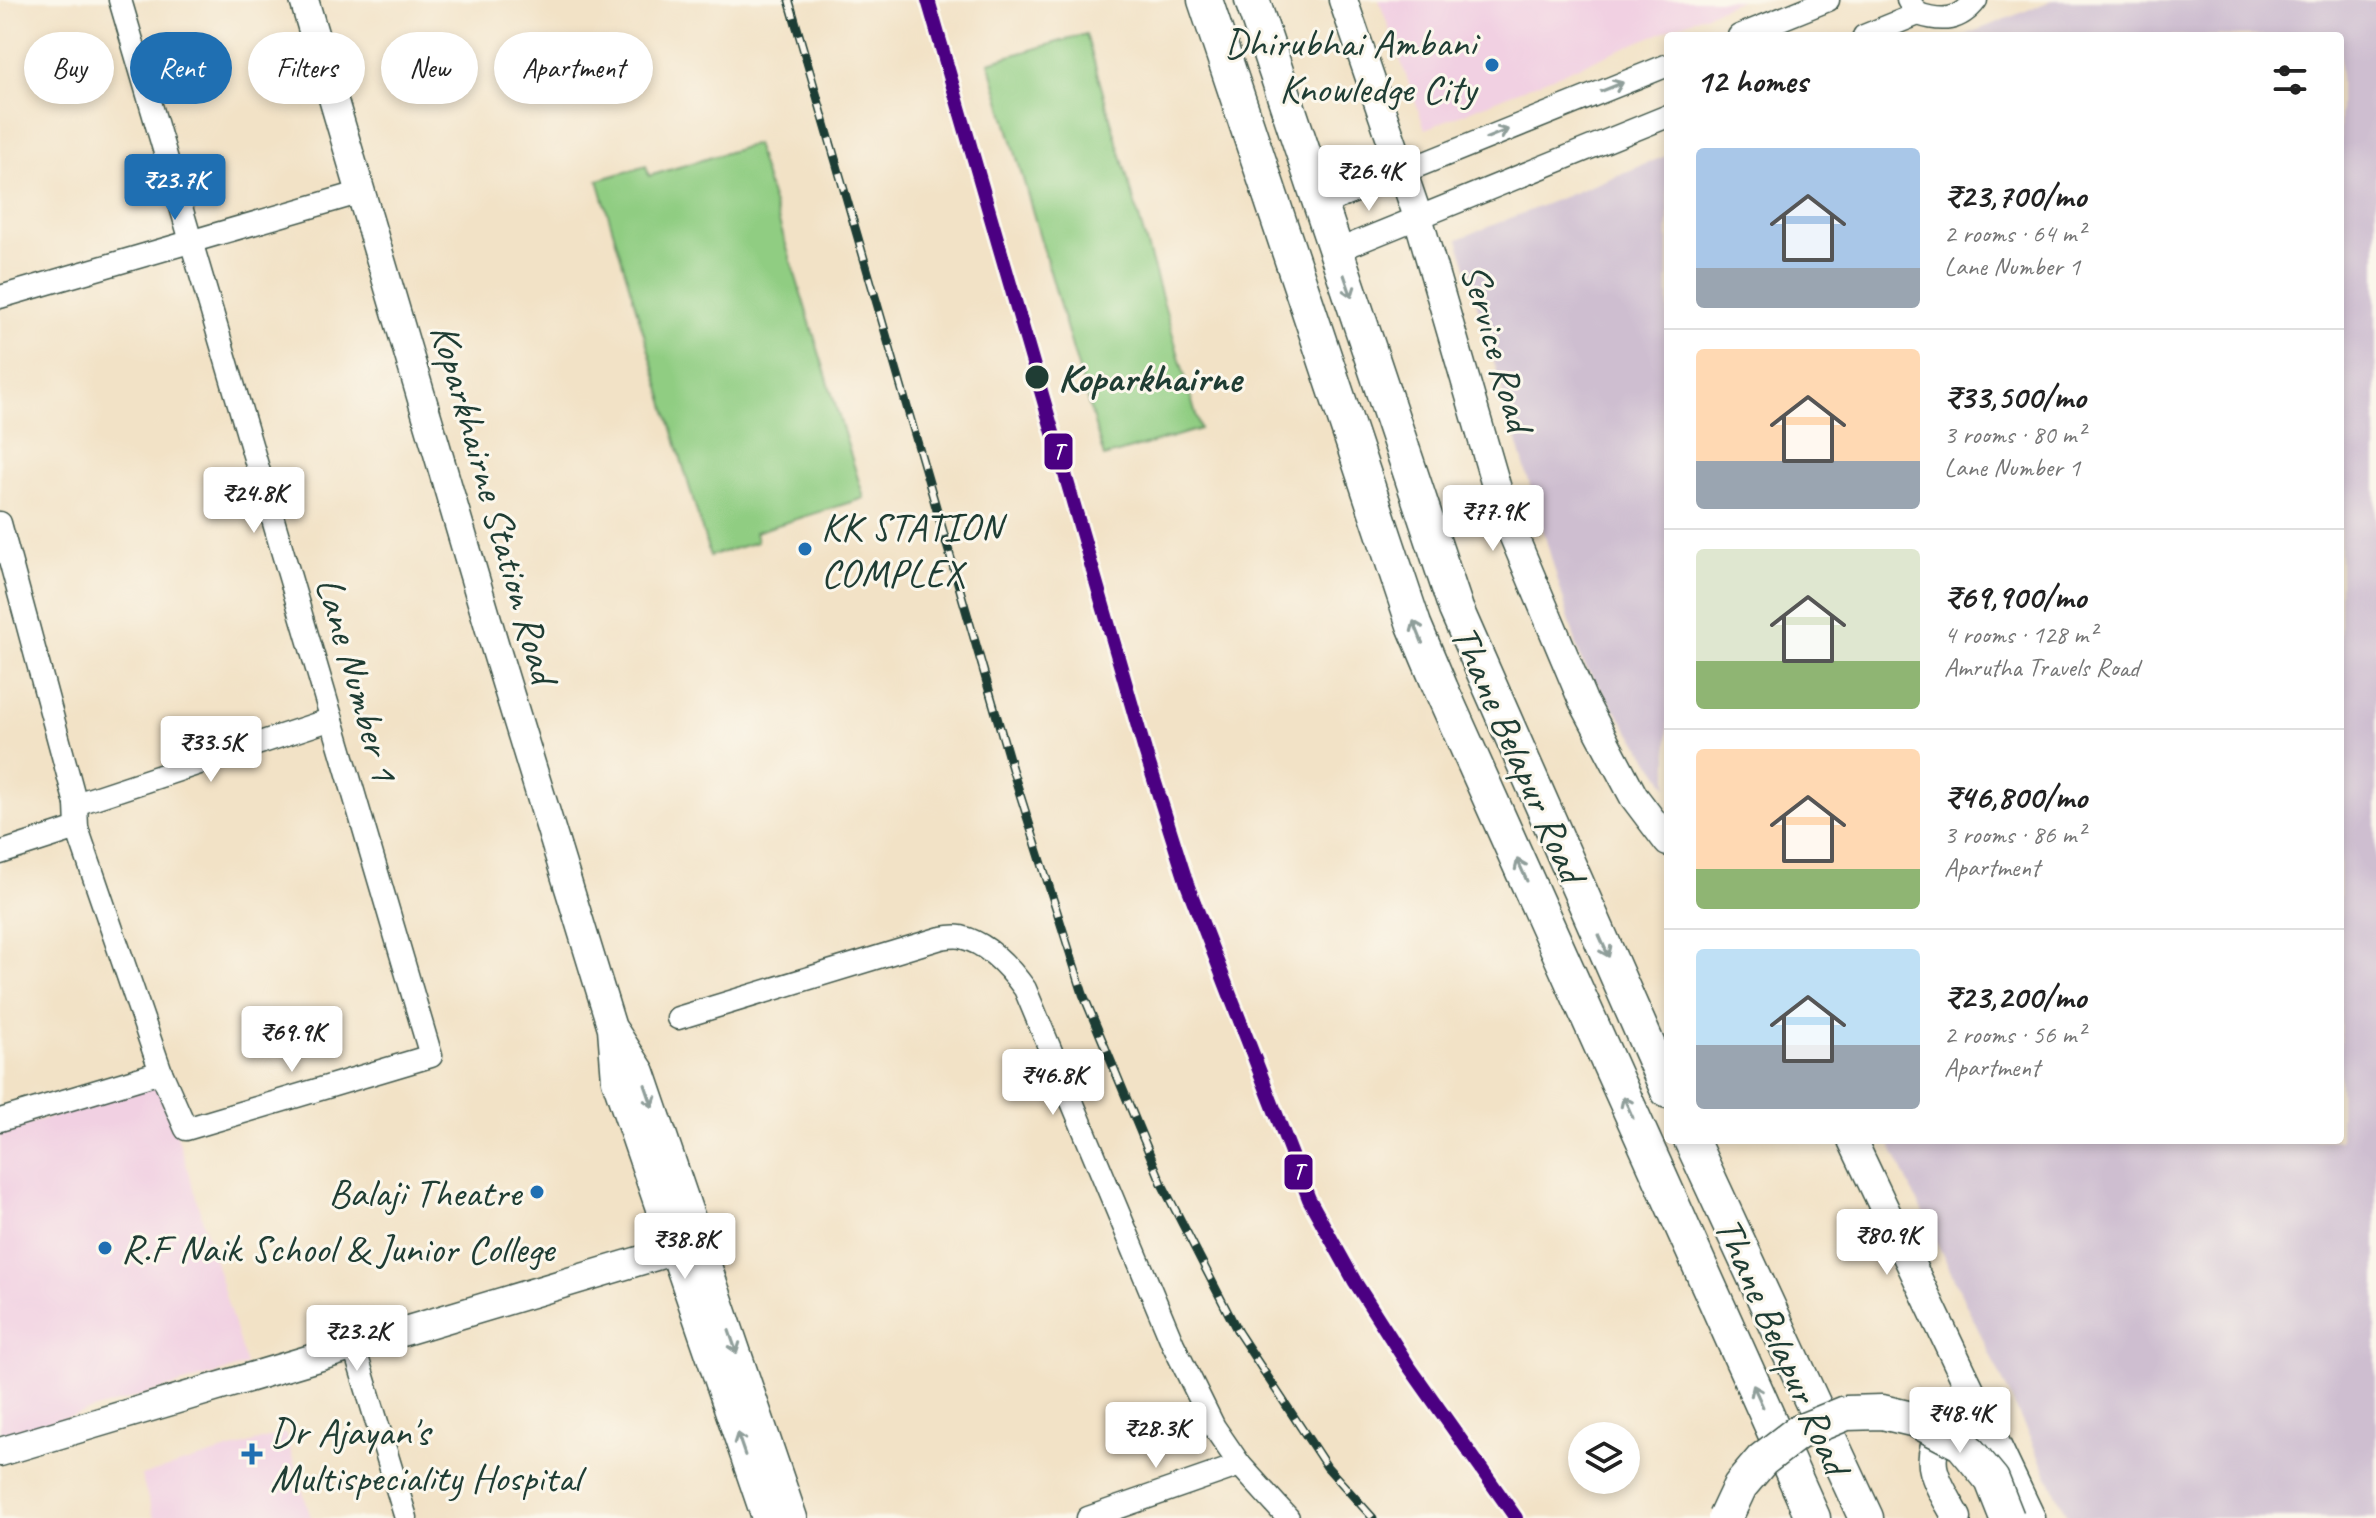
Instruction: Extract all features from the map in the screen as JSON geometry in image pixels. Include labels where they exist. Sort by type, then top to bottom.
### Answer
[{"type":"main road","name":"Thane Belapur Road","points":[[1205,0],[1414,625],[1813,1518]]},
{"type":"main road","name":"Thane Belapur Road","points":[[1252,0],[1456,609],[1664,1082]]},
{"type":"main road","name":"Thane Belapur Road","points":[[1693,1144],[1866,1518]]},
{"type":"main road","points":[[1725,1518],[1740,1486],[1762,1460],[1797,1433],[1846,1413],[1882,1412],[1916,1420],[1962,1444],[1992,1480],[2007,1518]]},
{"type":"street","name":"Lane Number 1","points":[[120,0],[431,1056],[186,1129],[161,1072]]},
{"type":"street","name":"Koparkhairne Station Road","points":[[304,0],[496,650],[612,1028],[616,1080],[687,1247],[793,1518]]},
{"type":"street","name":"Service Road","points":[[1343,0],[1418,217],[1504,513],[1583,701],[1634,797],[1664,837]]},
{"type":"street","points":[[1749,32],[1828,0]]},
{"type":"street","points":[[1871,32],[1913,7],[1945,20],[1958,17],[1976,0]]},
{"type":"street","points":[[1321,205],[1664,67]]},
{"type":"street","points":[[1336,251],[1664,118]]},
{"type":"street","points":[[0,297],[362,192]]},
{"type":"street","points":[[0,523],[76,804],[77,828],[161,1072],[0,1120]]},
{"type":"street","points":[[76,804],[332,719]]},
{"type":"street","points":[[0,853],[77,828]]},
{"type":"street","points":[[678,1018],[941,938],[959,936],[978,944],[1000,961],[1025,989],[1173,1344],[1214,1427],[1240,1465],[1288,1518]]},
{"type":"street","points":[[1854,1144],[2031,1518]]},
{"type":"street","points":[[0,1452],[687,1247]]},
{"type":"street","name":"Koparkhairne Station Road","points":[[687,1247],[766,1518]]},
{"type":"street","points":[[354,1347],[406,1518]]},
{"type":"street","points":[[1957,1518],[1933,1470],[1934,1447],[1951,1414],[1970,1391]]},
{"type":"street","points":[[1088,1518],[1240,1465]]},
{"type":"shaded area","name":"Dhirubhai Ambani Knowledge City","points":[[1379,0],[1741,0],[1425,129]]},
{"type":"shaded area","points":[[2053,0],[2376,0],[2376,1518],[2068,1518],[1890,1144],[2344,1144],[2344,32],[1973,32]]},
{"type":"shaded area","points":[[1664,157],[1664,781],[1581,660],[1458,239]]},
{"type":"shaded area","name":"R.F Naik School & Junior College","points":[[162,1084],[246,1365],[0,1437],[0,1132]]},
{"type":"shaded area","name":"Dr Ajayan's Multispeciality Hospital","points":[[285,1433],[311,1518],[154,1518],[141,1476]]},
{"type":"green space","points":[[1086,34],[1200,429],[1104,457],[989,62]]},
{"type":"green space","points":[[755,144],[864,498],[755,532],[757,542],[710,556],[598,180],[646,166],[649,176]]},
{"type":"railway","points":[[789,0],[1012,769],[1083,994],[1163,1186],[1238,1332],[1327,1467],[1373,1518]]},
{"type":"transit line","name":"T","points":[[928,0],[1145,751],[1187,884],[1309,1199],[1355,1282],[1408,1365],[1516,1518]]},
{"type":"place","name":"Dhirubhai Ambani Knowledge City","points":[[1492,65]]},
{"type":"place","name":"Koparkhairne","points":[[1037,377]]},
{"type":"place","name":"KK STATION COMPLEX","points":[[805,549]]},
{"type":"place","name":"Balaji Theatre","points":[[537,1192]]},
{"type":"place","name":"R.F Naik School & Junior College","points":[[105,1248]]},
{"type":"place","name":"Dr Ajayan's Multispeciality Hospital","points":[[252,1454]]}]
